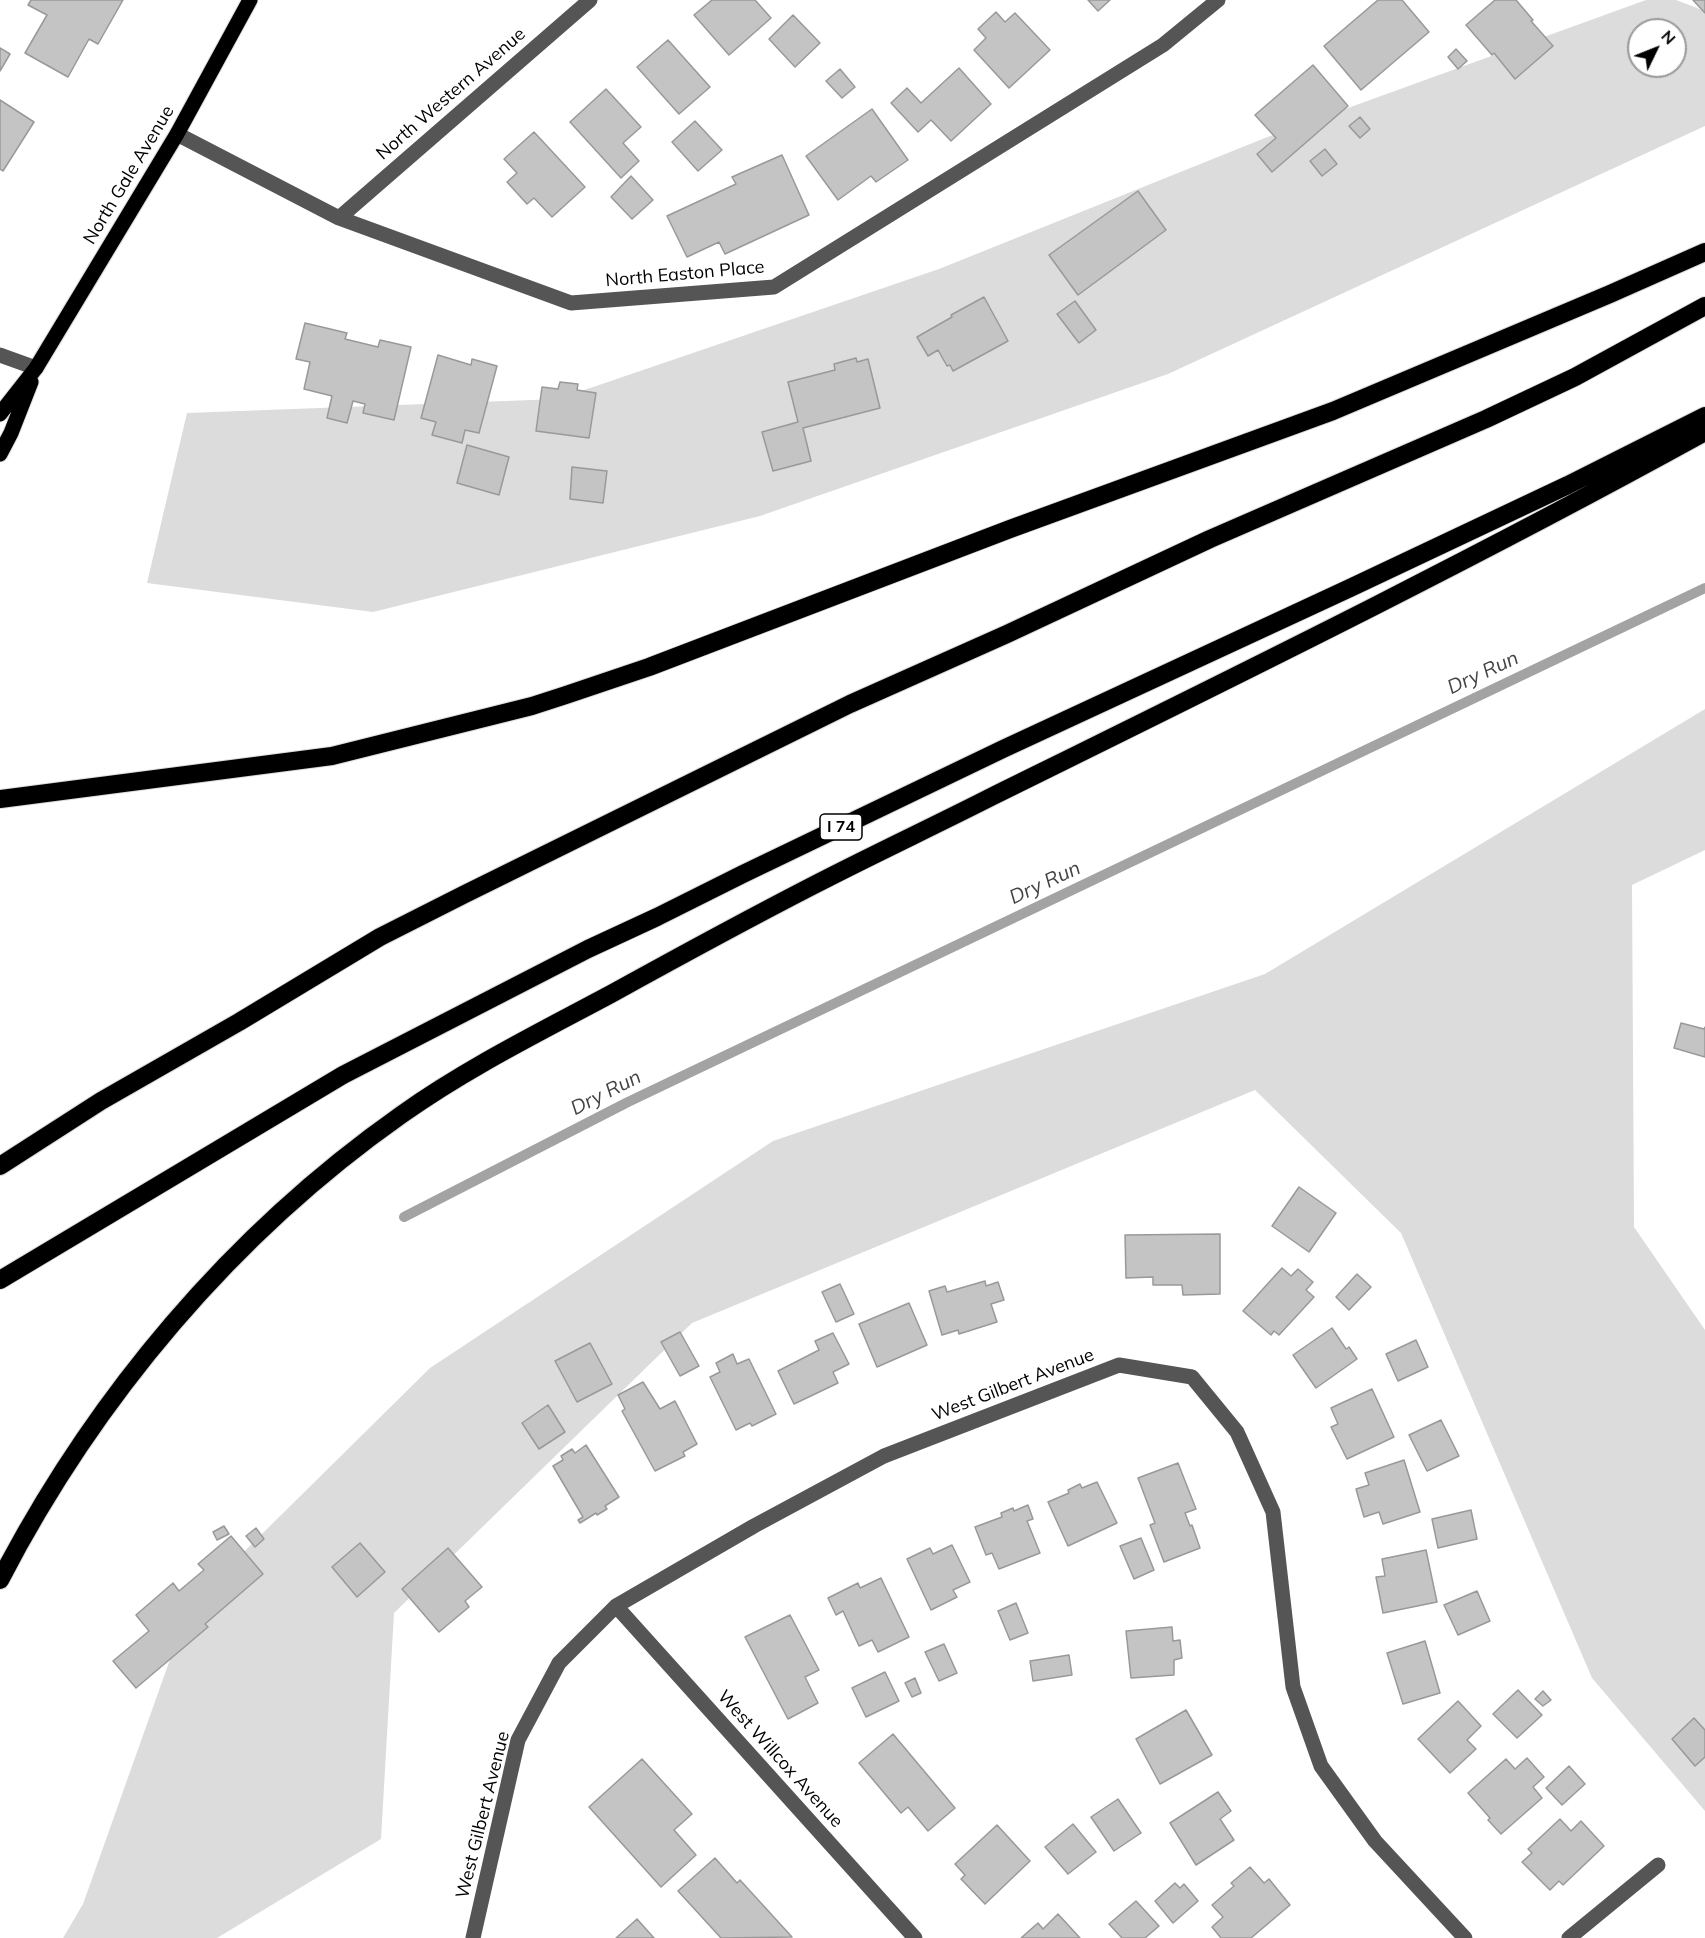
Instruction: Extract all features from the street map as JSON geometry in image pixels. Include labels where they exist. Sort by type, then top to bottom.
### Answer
[{"type":"highway","points":[[3,797],[332,756],[532,706],[649,668],[1010,529],[1333,411],[1705,252]]},
{"type":"highway","points":[[0,1167],[101,1101],[380,937],[465,894],[850,704],[1018,629],[1210,539],[1486,420],[1575,376],[1705,306]]},
{"type":"highway","name":"I 74","points":[[0,1280],[343,1075],[588,948],[657,917],[1003,749],[1537,500],[1705,416]]},
{"type":"highway","points":[[0,1580],[43,1503],[95,1423],[193,1301],[237,1253],[294,1200],[401,1114],[467,1072],[815,885],[1501,542],[1705,432]]},
{"type":"main road","name":"North Gale Avenue","points":[[0,414],[36,368],[177,134],[250,0]]},
{"type":"main road","name":"North Gale Avenue","points":[[0,454],[11,433],[36,368]]},
{"type":"street","name":"North Western Avenue","points":[[339,218],[590,0]]},
{"type":"street","name":"North Easton Place","points":[[177,134],[339,218],[571,303],[774,286],[1163,45],[1218,0]]},
{"type":"street","points":[[0,355],[36,368]]},
{"type":"street","name":"West Gilbert Avenue","points":[[473,1938],[518,1740],[559,1663],[616,1606],[754,1526],[884,1456],[1119,1365],[1192,1377],[1237,1432],[1273,1512],[1293,1687],[1321,1766],[1375,1841],[1465,1938]]},
{"type":"street","name":"West Willcox Avenue","points":[[616,1606],[915,1938]]},
{"type":"street","points":[[1569,1938],[1658,1865]]},
{"type":"shaded area","points":[[1646,0],[1676,0],[1705,11],[1705,126],[1168,374],[760,516],[373,612],[147,583],[187,413],[558,399],[939,269],[1265,138]]},
{"type":"shaded area","points":[[1705,709],[1705,850],[1632,885],[1634,1227],[1705,1330],[1705,1811],[1592,1678],[1401,1233],[1255,1090],[692,1323],[394,1613],[381,1839],[217,1938],[63,1938],[83,1904],[189,1606],[430,1368],[773,1141],[1265,974]]},
{"type":"building","points":[[31,0],[123,0],[98,44],[89,39],[68,77],[25,53],[47,15],[28,5]]},
{"type":"building","points":[[712,0],[755,0],[771,18],[729,55],[694,15]]},
{"type":"building","points":[[1088,0],[1110,0],[1098,11]]},
{"type":"building","points":[[1378,0],[1402,0],[1429,32],[1361,90],[1324,46]]},
{"type":"building","points":[[1495,0],[1516,0],[1553,46],[1515,79],[1494,53],[1492,55],[1466,25]]},
{"type":"building","points":[[1693,0],[1705,0],[1705,13]]},
{"type":"building","points":[[996,12],[1005,22],[1015,13],[1050,50],[1009,88],[974,50],[986,38],[978,29]]},
{"type":"building","points":[[793,15],[820,43],[795,67],[769,39]]},
{"type":"building","points":[[668,40],[710,87],[679,114],[637,67]]},
{"type":"building","points":[[0,48],[10,54],[0,71]]},
{"type":"building","points":[[1456,49],[1467,61],[1458,69],[1448,57]]},
{"type":"building","points":[[1313,65],[1348,106],[1272,172],[1257,154],[1276,138],[1255,115]]},
{"type":"building","points":[[959,68],[991,104],[951,141],[931,120],[918,132],[891,103],[907,88],[921,103]]},
{"type":"building","points":[[840,69],[855,87],[842,98],[826,81]]},
{"type":"building","points":[[606,89],[641,127],[623,143],[639,161],[621,178],[570,122]]},
{"type":"building","points":[[0,100],[34,122],[3,171],[0,169]]},
{"type":"building","points":[[872,109],[908,160],[876,182],[871,176],[838,200],[806,156]]},
{"type":"building","points":[[1360,117],[1370,129],[1360,138],[1349,126]]},
{"type":"building","points":[[695,121],[722,150],[698,171],[672,142]]},
{"type":"building","points":[[534,132],[585,187],[552,217],[534,198],[527,204],[507,182],[517,173],[504,159]]},
{"type":"building","points":[[1325,149],[1337,164],[1322,176],[1310,161]]},
{"type":"building","points":[[782,155],[809,215],[725,254],[719,242],[687,257],[667,216],[736,184],[732,177]]},
{"type":"building","points":[[631,176],[653,200],[632,219],[611,197]]},
{"type":"building","points":[[1138,191],[1166,230],[1078,295],[1049,255]]},
{"type":"building","points":[[984,297],[1008,341],[953,371],[950,365],[947,366],[938,350],[928,356],[917,337]]},
{"type":"building","points":[[1075,301],[1096,330],[1079,343],[1057,314]]},
{"type":"building","points":[[305,323],[347,333],[345,339],[378,347],[380,340],[411,347],[394,420],[363,413],[365,404],[353,401],[347,423],[327,418],[332,396],[304,389],[310,362],[296,359]]},
{"type":"building","points":[[438,355],[471,365],[472,359],[497,366],[479,433],[465,430],[462,443],[432,435],[436,422],[421,418]]},
{"type":"building","points":[[856,358],[857,362],[868,359],[880,408],[803,428],[811,461],[773,471],[762,432],[798,422],[788,382],[835,370],[834,364]]},
{"type":"building","points":[[560,382],[578,384],[577,390],[596,393],[589,438],[536,431],[542,387],[558,389]]},
{"type":"building","points":[[467,445],[509,457],[499,495],[457,483]]},
{"type":"building","points":[[572,467],[607,471],[603,503],[570,499]]},
{"type":"building","points":[[1681,1023],[1704,1029],[1705,1027],[1705,1057],[1674,1048]]},
{"type":"building","points":[[1299,1187],[1336,1213],[1309,1252],[1272,1226]]},
{"type":"building","points":[[1220,1234],[1220,1294],[1183,1295],[1182,1285],[1153,1285],[1153,1277],[1126,1278],[1125,1235]]},
{"type":"building","points":[[1282,1268],[1291,1276],[1298,1269],[1313,1282],[1306,1290],[1314,1297],[1279,1335],[1274,1331],[1271,1335],[1243,1311]]},
{"type":"building","points":[[1357,1274],[1371,1287],[1349,1310],[1336,1297]]},
{"type":"building","points":[[985,1281],[986,1286],[998,1282],[1004,1300],[991,1304],[997,1322],[959,1334],[958,1330],[942,1335],[929,1291],[945,1286],[947,1292]]},
{"type":"building","points":[[840,1284],[854,1314],[836,1322],[822,1292]]},
{"type":"building","points":[[909,1303],[927,1345],[877,1367],[859,1324]]},
{"type":"building","points":[[1332,1328],[1346,1349],[1349,1347],[1357,1359],[1316,1388],[1293,1355]]},
{"type":"building","points":[[680,1332],[699,1366],[680,1376],[661,1342]]},
{"type":"building","points":[[833,1333],[849,1364],[833,1372],[838,1383],[794,1404],[778,1371],[819,1350],[815,1341]]},
{"type":"building","points":[[1416,1340],[1428,1367],[1398,1381],[1386,1354]]},
{"type":"building","points":[[590,1343],[612,1384],[577,1402],[555,1361]]},
{"type":"building","points":[[733,1354],[737,1364],[749,1359],[776,1414],[752,1426],[750,1423],[736,1430],[710,1377],[720,1372],[716,1363]]},
{"type":"building","points":[[643,1382],[660,1409],[675,1401],[697,1444],[683,1452],[685,1456],[655,1471],[622,1411],[625,1409],[618,1395]]},
{"type":"building","points":[[1372,1389],[1394,1437],[1347,1459],[1331,1427],[1338,1424],[1331,1408]]},
{"type":"building","points":[[548,1405],[565,1432],[539,1449],[522,1423]]},
{"type":"building","points":[[1441,1420],[1459,1456],[1427,1471],[1409,1435]]},
{"type":"building","points":[[586,1445],[619,1497],[605,1506],[607,1509],[580,1523],[578,1520],[583,1517],[553,1466],[563,1460],[561,1456],[572,1449],[575,1453]]},
{"type":"building","points":[[1404,1460],[1420,1512],[1383,1524],[1379,1512],[1364,1517],[1356,1489],[1369,1485],[1365,1473]]},
{"type":"building","points":[[1178,1463],[1196,1509],[1185,1513],[1200,1548],[1164,1562],[1150,1525],[1155,1523],[1138,1478]]},
{"type":"building","points":[[1097,1482],[1117,1523],[1068,1546],[1048,1502],[1069,1493],[1068,1490],[1080,1484],[1082,1488]]},
{"type":"building","points":[[1028,1505],[1033,1519],[1027,1521],[1040,1553],[999,1569],[992,1553],[986,1555],[975,1527],[1002,1517],[1001,1513],[1013,1508],[1014,1511]]},
{"type":"building","points":[[1471,1510],[1477,1539],[1438,1548],[1432,1519]]},
{"type":"building","points":[[224,1526],[229,1534],[217,1540],[213,1532]]},
{"type":"building","points":[[256,1528],[264,1539],[255,1547],[246,1536]]},
{"type":"building","points":[[231,1536],[263,1574],[205,1624],[208,1627],[136,1688],[113,1661],[149,1631],[136,1615],[173,1583],[179,1591],[204,1570],[198,1564]]},
{"type":"building","points":[[1141,1538],[1154,1570],[1134,1579],[1120,1546]]},
{"type":"building","points":[[360,1543],[385,1572],[357,1597],[332,1567]]},
{"type":"building","points":[[952,1545],[970,1582],[953,1590],[957,1597],[931,1610],[907,1559],[930,1548],[933,1554]]},
{"type":"building","points":[[448,1548],[482,1587],[465,1601],[469,1607],[439,1632],[402,1589]]},
{"type":"building","points":[[1426,1550],[1437,1602],[1383,1613],[1376,1577],[1385,1576],[1382,1559]]},
{"type":"building","points":[[881,1578],[909,1637],[878,1652],[872,1640],[859,1646],[843,1611],[836,1615],[828,1598],[858,1583],[860,1588]]},
{"type":"building","points":[[1477,1591],[1490,1621],[1458,1635],[1444,1605]]},
{"type":"building","points":[[1016,1603],[1028,1633],[1010,1640],[998,1611]]},
{"type":"building","points":[[790,1615],[819,1670],[805,1677],[818,1703],[788,1719],[745,1637]]},
{"type":"building","points":[[1172,1627],[1173,1641],[1180,1640],[1182,1658],[1174,1660],[1174,1675],[1131,1678],[1126,1631]]},
{"type":"building","points":[[1425,1641],[1440,1693],[1403,1704],[1387,1653]]},
{"type":"building","points":[[944,1644],[957,1673],[939,1681],[925,1652]]},
{"type":"building","points":[[1069,1655],[1072,1675],[1033,1681],[1030,1661]]},
{"type":"building","points":[[885,1672],[899,1701],[866,1717],[852,1688]]},
{"type":"building","points":[[915,1678],[921,1693],[912,1697],[905,1683]]},
{"type":"building","points":[[1518,1690],[1542,1715],[1517,1738],[1493,1714]]},
{"type":"building","points":[[1543,1691],[1551,1700],[1543,1706],[1535,1699]]},
{"type":"building","points":[[1458,1701],[1481,1726],[1467,1740],[1476,1749],[1450,1773],[1418,1739]]},
{"type":"building","points":[[1186,1710],[1212,1755],[1160,1784],[1136,1739]]},
{"type":"building","points":[[1694,1718],[1705,1730],[1705,1757],[1695,1766],[1672,1739]]},
{"type":"building","points":[[893,1734],[955,1808],[928,1831],[908,1807],[901,1813],[859,1763]]},
{"type":"building","points":[[1527,1758],[1544,1777],[1533,1787],[1542,1798],[1501,1834],[1468,1793],[1506,1759],[1515,1769]]},
{"type":"building","points":[[642,1759],[692,1814],[674,1830],[696,1855],[661,1887],[589,1807]]},
{"type":"building","points":[[1569,1766],[1585,1784],[1562,1805],[1546,1788]]},
{"type":"building","points":[[1218,1792],[1231,1811],[1220,1819],[1234,1840],[1196,1865],[1170,1823]]},
{"type":"building","points":[[1118,1799],[1141,1833],[1114,1851],[1091,1817]]},
{"type":"building","points":[[1560,1819],[1571,1831],[1581,1821],[1604,1846],[1563,1885],[1559,1881],[1550,1890],[1522,1862],[1532,1853],[1528,1849]]},
{"type":"building","points":[[1073,1824],[1096,1852],[1068,1874],[1045,1847]]},
{"type":"building","points":[[997,1825],[1030,1861],[985,1904],[961,1879],[965,1875],[955,1864]]},
{"type":"building","points":[[715,1858],[737,1883],[740,1880],[792,1937],[721,1938],[678,1891]]},
{"type":"building","points":[[1250,1867],[1264,1883],[1269,1879],[1290,1905],[1251,1938],[1221,1938],[1212,1927],[1223,1917],[1212,1905],[1234,1886],[1231,1883]]},
{"type":"building","points":[[1175,1883],[1180,1888],[1184,1884],[1198,1901],[1173,1923],[1155,1901]]},
{"type":"building","points":[[1136,1901],[1159,1926],[1145,1938],[1122,1938],[1109,1924]]},
{"type":"building","points":[[1058,1914],[1080,1938],[1021,1938],[1038,1923],[1043,1929]]},
{"type":"building","points":[[637,1919],[654,1938],[616,1938]]},
{"type":"waterway","name":"Dry Run","points":[[404,1217],[628,1102],[1705,588]]}]
